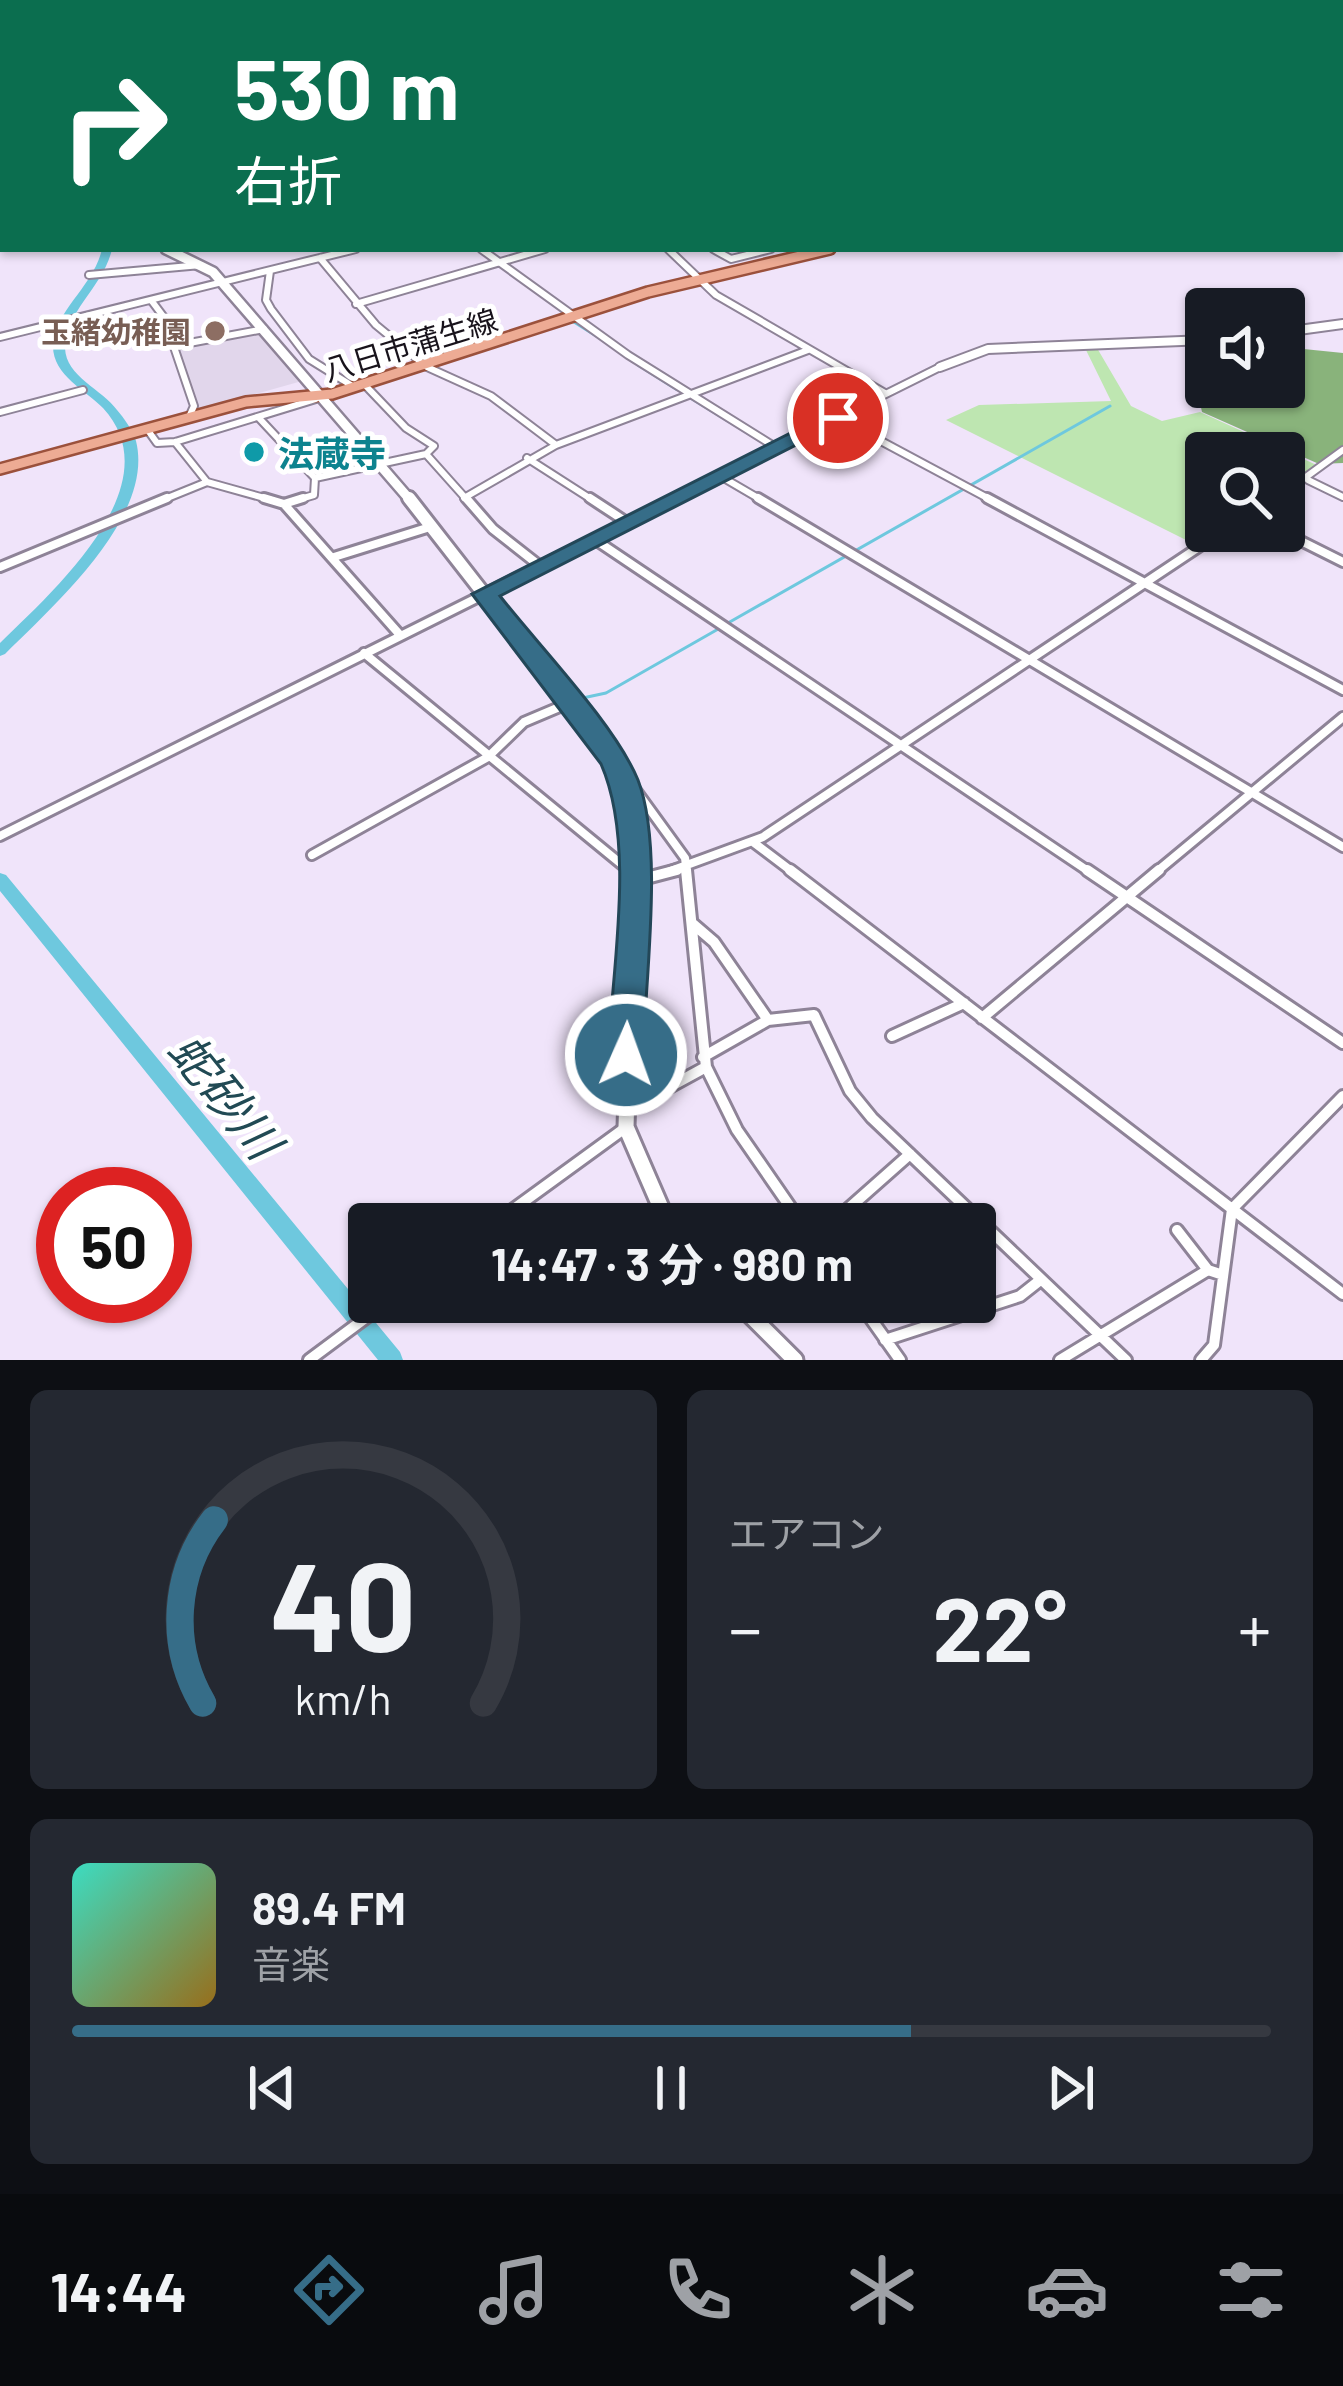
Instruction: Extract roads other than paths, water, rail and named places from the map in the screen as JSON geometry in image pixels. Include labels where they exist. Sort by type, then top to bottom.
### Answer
[{"type":"main road","points":[[187,252],[223,283],[382,464],[614,761],[632,810],[626,1127],[659,1203]]},
{"type":"main road","name":"八日市蒲生線","points":[[0,469],[246,402],[323,396],[360,386],[761,257],[802,252]]},
{"type":"main road","points":[[758,1323],[795,1360]]},
{"type":"street","points":[[0,338],[344,252]]},
{"type":"street","points":[[485,252],[573,317],[777,448]]},
{"type":"street","points":[[356,304],[535,252]]},
{"type":"street","points":[[672,252],[716,295],[886,394]]},
{"type":"street","points":[[717,252],[725,259],[761,257],[767,252]]},
{"type":"street","points":[[320,258],[356,304],[427,367],[491,396],[556,445]]},
{"type":"street","points":[[89,274],[204,265]]},
{"type":"street","points":[[270,271],[266,300],[308,359],[360,386],[406,428],[434,446],[426,454],[315,478]]},
{"type":"street","points":[[151,300],[184,344]]},
{"type":"street","points":[[1305,329],[1343,324]]},
{"type":"street","points":[[189,417],[194,406],[174,347],[264,329]]},
{"type":"street","points":[[0,836],[940,367],[988,349],[1185,341]]},
{"type":"street","points":[[464,498],[556,445],[808,350]]},
{"type":"street","points":[[0,412],[83,390]]},
{"type":"street","points":[[142,429],[157,443],[175,442],[323,396]]},
{"type":"street","points":[[175,442],[207,482],[284,503],[314,495],[315,478],[258,417]]},
{"type":"street","points":[[838,418],[1343,690]]},
{"type":"street","points":[[1343,450],[1306,479],[1343,497]]},
{"type":"street","points":[[426,454],[464,498],[540,566]]},
{"type":"street","points":[[527,458],[627,522]]},
{"type":"street","points":[[720,477],[1343,848]]},
{"type":"street","points":[[0,567],[207,482]]},
{"type":"street","points":[[284,503],[400,635]]},
{"type":"street","points":[[334,556],[433,526]]},
{"type":"street","points":[[594,539],[1343,1043]]},
{"type":"street","points":[[1305,543],[1343,562]]},
{"type":"street","points":[[364,653],[631,877],[687,868],[753,842],[1192,552]]},
{"type":"street","points":[[311,855],[488,757],[524,722],[570,703]]},
{"type":"street","points":[[982,1018],[1343,718]]},
{"type":"street","points":[[614,761],[669,831],[687,868],[705,1062],[737,1130],[787,1203]]},
{"type":"street","points":[[753,842],[1343,1294]]},
{"type":"street","points":[[693,924],[714,943],[768,1020]]},
{"type":"street","points":[[892,1036],[964,1003]]},
{"type":"street","points":[[625,1112],[768,1020],[814,1015],[850,1090],[1039,1281],[1126,1360]]},
{"type":"street","points":[[1201,1360],[1214,1345],[1232,1209],[1343,1096]]},
{"type":"street","points":[[522,1203],[626,1127]]},
{"type":"street","points":[[855,1203],[910,1154]]},
{"type":"street","points":[[1177,1230],[1208,1270],[1223,1275]]},
{"type":"street","points":[[1060,1360],[1208,1270]]},
{"type":"street","points":[[886,1340],[1020,1296],[1039,1281]]},
{"type":"street","points":[[309,1360],[359,1323]]},
{"type":"street","points":[[874,1323],[900,1360]]},
{"type":"waterway","name":"蛇砂川","points":[[0,651],[102,539],[122,505],[132,471],[129,438],[110,408],[70,373],[60,356],[66,320],[98,275],[106,252]]},
{"type":"waterway","points":[[574,322],[601,339]]},
{"type":"waterway","points":[[638,365],[676,389]]},
{"type":"waterway","points":[[689,397],[762,442]]},
{"type":"waterway","points":[[728,623],[1110,406]]},
{"type":"waterway","points":[[578,699],[606,693],[720,628]]},
{"type":"waterway","name":"蛇砂川","points":[[0,879],[392,1360]]},
{"type":"place","name":"玉緒幼稚園","points":[[215,331]]},
{"type":"place","name":"法蔵寺","points":[[254,452]]}]
